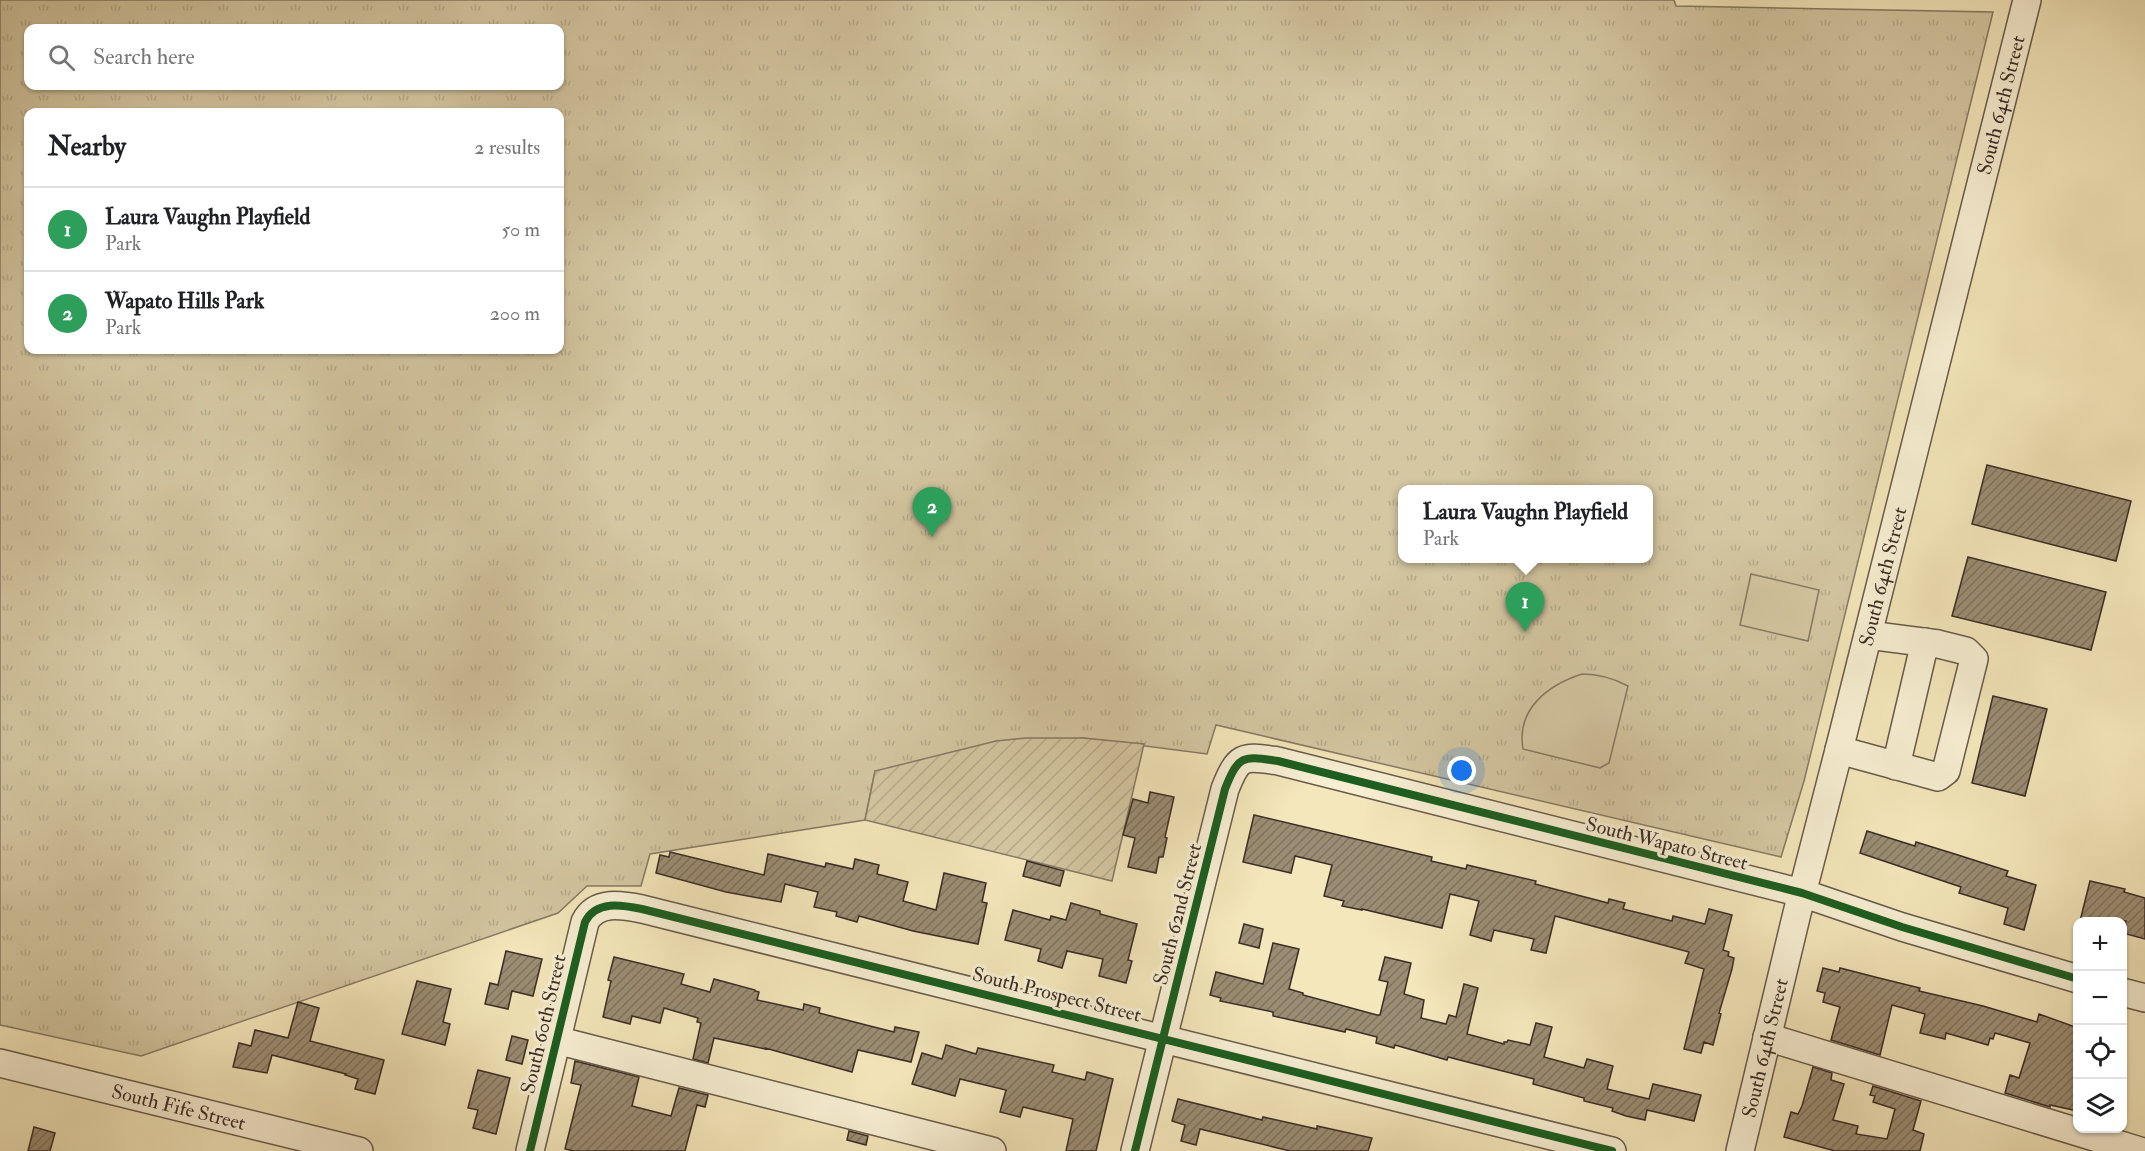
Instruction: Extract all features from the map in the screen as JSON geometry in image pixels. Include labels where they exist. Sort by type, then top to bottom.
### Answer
[{"type":"street","name":"South 64th Street","points":[[1740,1151],[1802,893],[2027,0]]},
{"type":"street","points":[[1839,750],[1938,777],[1946,771],[1974,659],[1966,651],[1925,642],[1868,635]]},
{"type":"street","points":[[1896,766],[1925,642]]},
{"type":"street","name":"South Wapato Street","points":[[1243,759],[1278,761],[1802,893],[1933,937],[2073,978]]},
{"type":"street","name":"South 62nd Street","points":[[1135,1151],[1225,789],[1236,764],[1243,759]]},
{"type":"street","name":"South Prospect Street","points":[[597,909],[615,906],[642,909],[1612,1151]]},
{"type":"street","name":"South 60th Street","points":[[530,1151],[585,922],[589,914],[597,909]]},
{"type":"street","points":[[2127,993],[2145,998]]},
{"type":"street","points":[[1767,1037],[2140,1151]]},
{"type":"street","points":[[556,1040],[992,1151]]},
{"type":"street","name":"South Fife Street","points":[[0,1063],[359,1151]]},
{"type":"green space","points":[[0,0],[1674,0],[1676,6],[1993,12],[1804,781],[1781,857],[1216,725],[1207,754],[1083,738],[875,771],[865,820],[650,854],[641,886],[587,886],[558,913],[141,1056],[0,1025]]},
{"type":"green space","points":[[1751,574],[1819,590],[1808,641],[1740,625]]},
{"type":"green space","points":[[1582,674],[1606,677],[1628,686],[1609,763],[1600,768],[1523,749],[1524,722],[1537,701],[1557,685]]},
{"type":"green space","points":[[1026,738],[1083,738],[1144,744],[1112,881],[865,820],[875,771],[996,741]]},
{"type":"building","points":[[1987,465],[2131,501],[2116,561],[1972,524]]},
{"type":"building","points":[[1968,557],[2106,592],[2091,650],[1952,616]]},
{"type":"building","points":[[1993,696],[2047,709],[2025,796],[1972,783]]},
{"type":"building","points":[[1150,792],[1174,797],[1163,857],[1159,857],[1156,873],[1128,867],[1135,838],[1123,835],[1133,799],[1148,803]]},
{"type":"building","points":[[1254,815],[1432,857],[1431,861],[1466,869],[1467,865],[1536,881],[1535,884],[1608,903],[1609,899],[1625,903],[1623,909],[1672,921],[1673,916],[1705,924],[1709,909],[1732,915],[1723,950],[1729,952],[1728,956],[1734,958],[1713,1045],[1704,1042],[1701,1053],[1684,1049],[1704,969],[1685,963],[1689,952],[1555,916],[1546,953],[1531,950],[1534,939],[1494,930],[1491,941],[1470,935],[1479,901],[1450,894],[1442,928],[1342,906],[1344,901],[1324,896],[1332,865],[1295,856],[1291,873],[1243,862]]},
{"type":"building","points":[[1867,831],[1915,846],[1916,842],[1958,855],[2008,871],[2006,876],[2036,885],[2024,930],[2004,924],[2008,908],[1959,893],[1961,887],[1860,853]]},
{"type":"building","points":[[670,852],[764,875],[768,854],[825,867],[826,863],[853,869],[855,859],[879,865],[877,874],[908,882],[903,901],[936,910],[944,873],[986,883],[982,902],[987,903],[978,944],[913,931],[859,916],[857,922],[836,916],[837,912],[814,907],[818,892],[785,884],[781,902],[726,892],[656,873],[660,855],[669,857]]},
{"type":"building","points":[[1027,861],[1064,871],[1060,886],[1023,876]]},
{"type":"building","points":[[2090,881],[2125,889],[2124,892],[2145,898],[2145,939],[2127,934],[2127,917],[2081,917]]},
{"type":"building","points":[[1071,903],[1137,924],[1128,960],[1132,961],[1126,983],[1099,976],[1103,959],[1067,951],[1062,968],[1038,961],[1041,949],[1005,940],[1013,910],[1050,920],[1051,916],[1066,920]]},
{"type":"building","points":[[1244,924],[1263,929],[1259,948],[1239,943]]},
{"type":"building","points":[[1273,943],[1299,949],[1289,989],[1377,1015],[1380,1015],[1388,982],[1379,980],[1385,957],[1411,963],[1404,994],[1424,1000],[1421,1018],[1446,1024],[1449,1015],[1456,1017],[1464,984],[1478,988],[1467,1034],[1504,1044],[1508,1040],[1530,1045],[1536,1023],[1552,1027],[1544,1057],[1584,1068],[1587,1059],[1613,1066],[1607,1089],[1649,1099],[1653,1084],[1701,1095],[1694,1121],[1647,1110],[1645,1120],[1626,1116],[1612,1111],[1613,1108],[1584,1101],[1584,1098],[1533,1084],[1534,1079],[1448,1057],[1447,1060],[1395,1045],[1394,1048],[1376,1043],[1377,1037],[1273,1016],[1273,1012],[1220,1001],[1221,998],[1210,995],[1216,972],[1263,984]]},
{"type":"building","points":[[506,951],[542,959],[533,996],[512,991],[508,1009],[485,1004],[490,983],[498,985]]},
{"type":"building","points":[[614,957],[684,974],[681,984],[710,992],[714,979],[755,990],[759,992],[757,1000],[803,1010],[804,1004],[820,1008],[819,1013],[894,1032],[895,1027],[919,1032],[911,1062],[858,1050],[852,1072],[765,1048],[714,1038],[708,1063],[693,1059],[701,1023],[697,1022],[698,1018],[664,1008],[660,1023],[632,1016],[630,1024],[603,1017]]},
{"type":"building","points":[[1823,968],[1839,972],[1840,968],[1920,988],[1919,991],[2037,1022],[2039,1014],[2073,1026],[2073,1110],[2050,1105],[2050,1107],[2005,1093],[2010,1075],[2019,1078],[2030,1043],[1995,1033],[1988,1045],[1946,1033],[1945,1039],[1920,1033],[1925,1014],[1892,1005],[1880,1055],[1831,1040],[1840,1007],[1823,1002],[1825,993],[1817,991]]},
{"type":"building","points":[[417,981],[451,989],[443,1022],[450,1024],[445,1045],[402,1034]]},
{"type":"building","points":[[298,1002],[319,1008],[310,1041],[384,1060],[375,1094],[355,1089],[358,1079],[346,1074],[272,1055],[267,1073],[233,1067],[239,1043],[251,1046],[255,1030],[288,1038]]},
{"type":"building","points":[[512,1036],[528,1040],[522,1064],[506,1060]]},
{"type":"building","points":[[946,1045],[976,1054],[978,1048],[1054,1065],[1052,1072],[1085,1080],[1087,1072],[1113,1079],[1096,1151],[1066,1151],[1073,1119],[1023,1107],[1020,1117],[1000,1112],[1006,1090],[960,1079],[955,1096],[912,1084],[922,1053],[942,1059]]},
{"type":"building","points":[[575,1061],[639,1077],[632,1106],[671,1116],[679,1088],[708,1095],[705,1107],[697,1105],[685,1151],[574,1151],[565,1149],[581,1085],[571,1083]]},
{"type":"building","points":[[1813,1067],[1832,1073],[1831,1080],[1844,1084],[1833,1120],[1858,1126],[1856,1134],[1887,1139],[1895,1109],[1873,1102],[1875,1096],[1870,1095],[1873,1086],[1921,1101],[1913,1130],[1924,1134],[1920,1151],[1835,1151],[1784,1137],[1791,1112],[1798,1114],[1802,1106]]},
{"type":"building","points":[[478,1070],[510,1078],[496,1134],[473,1128],[478,1110],[468,1108]]},
{"type":"building","points":[[1178,1099],[1262,1120],[1263,1117],[1372,1138],[1368,1151],[1290,1151],[1200,1129],[1196,1145],[1181,1141],[1185,1125],[1172,1121]]},
{"type":"building","points":[[34,1127],[55,1133],[50,1151],[28,1151]]},
{"type":"building","points":[[849,1131],[868,1136],[866,1145],[847,1140]]},
{"type":"cycle path","points":[[1135,1151],[1225,789],[1234,769],[1239,763],[1250,758],[1278,761],[1802,893],[1902,927],[2073,978]]},
{"type":"cycle path","points":[[530,1151],[585,922],[596,910],[610,906],[642,909],[1612,1151]]},
{"type":"place","name":"Wapato Hills Park","points":[[932,537]]},
{"type":"place","name":"Laura Vaughn Playfield","points":[[1525,632]]}]
